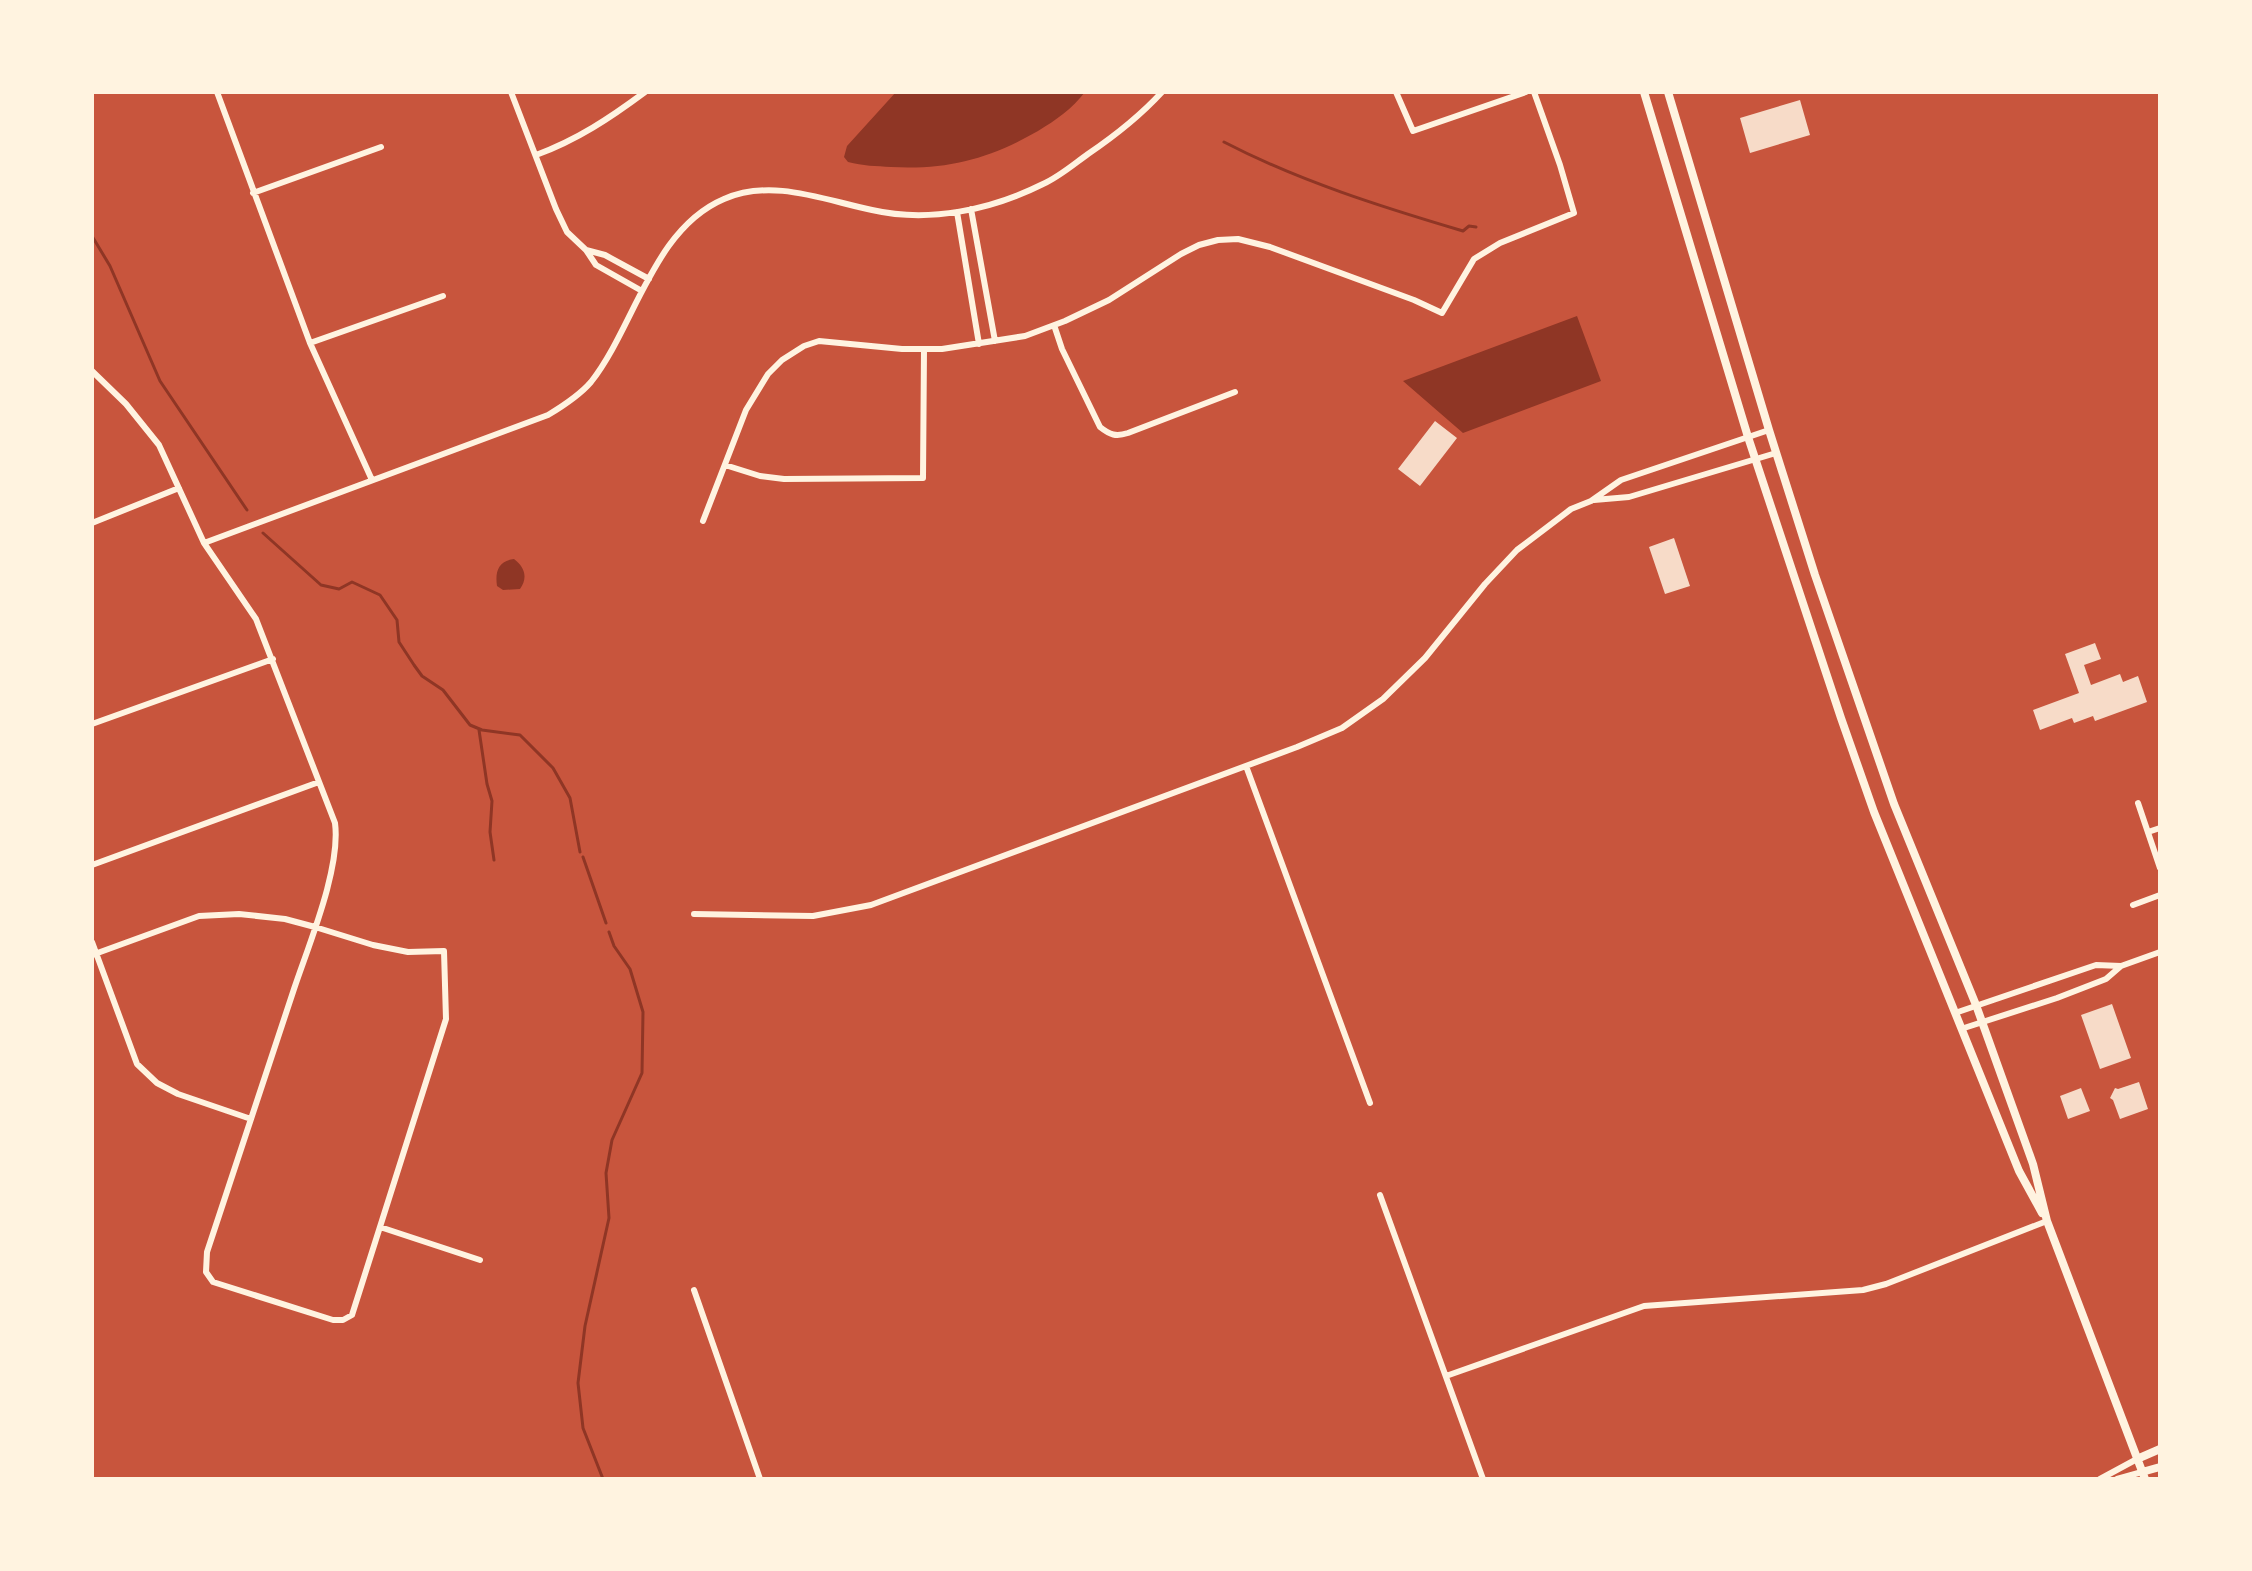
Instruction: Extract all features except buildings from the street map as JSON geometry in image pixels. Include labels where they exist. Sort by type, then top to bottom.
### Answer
[{"type":"main road","points":[[1644,92],[1755,459],[1874,812],[2019,1171],[2047,1221]]},
{"type":"main road","points":[[1668,92],[1776,453],[1894,804],[1976,1005],[2033,1164],[2047,1221],[2137,1459],[2144,1476],[2160,1467]]},
{"type":"main road","points":[[2137,1459],[2160,1449]]},
{"type":"street","points":[[217,92],[310,343],[372,480]]},
{"type":"street","points":[[511,92],[567,232],[596,265],[642,291]]},
{"type":"street","points":[[536,155],[581,136],[645,92]]},
{"type":"street","points":[[204,543],[548,415],[569,402],[602,367],[649,279],[685,226],[703,209],[726,198],[763,189],[806,194],[876,211],[908,215],[944,214],[971,209],[1045,184],[1141,115],[1162,92]]},
{"type":"street","points":[[1396,92],[1413,131],[1526,92]]},
{"type":"street","points":[[703,521],[746,410],[768,374],[782,360],[804,346],[819,341],[924,349],[1025,336],[1109,300],[1190,250],[1218,240],[1238,239],[1270,247],[1442,313],[1474,259],[1500,243],[1574,213],[1534,92]]},
{"type":"street","points":[[253,193],[381,147]]},
{"type":"street","points":[[971,209],[995,341]]},
{"type":"street","points":[[957,212],[979,344]]},
{"type":"street","points":[[586,250],[605,255],[649,279]]},
{"type":"street","points":[[310,343],[443,296]]},
{"type":"street","points":[[1054,325],[1062,349],[1100,427],[1109,435],[1128,433],[1235,392]]},
{"type":"street","points":[[725,465],[760,476],[784,479],[923,478],[924,349]]},
{"type":"street","points":[[92,371],[126,404],[159,445],[204,543],[256,619],[335,823],[335,855],[315,927],[207,1252],[206,1272],[213,1282],[312,1315],[333,1320],[343,1320],[352,1315],[446,1019],[444,951],[408,952],[373,945],[315,927],[285,919],[239,914],[199,916],[94,954]]},
{"type":"street","points":[[694,914],[813,916],[871,905],[1342,728],[1383,699],[1425,658],[1517,550],[1571,509],[1591,501],[1621,480],[1769,430]]},
{"type":"street","points":[[1591,501],[1629,497],[1776,453]]},
{"type":"street","points":[[92,523],[179,488]]},
{"type":"street","points":[[92,724],[273,659]]},
{"type":"street","points":[[1246,766],[1370,1103]]},
{"type":"street","points":[[92,865],[319,782]]},
{"type":"street","points":[[2138,803],[2160,868]]},
{"type":"street","points":[[2148,832],[2160,828]]},
{"type":"street","points":[[2133,905],[2160,895]]},
{"type":"street","points":[[92,942],[137,1064],[157,1083],[178,1094],[251,1119]]},
{"type":"street","points":[[1961,1029],[2057,998],[2106,979],[2121,966],[2160,952]]},
{"type":"street","points":[[1955,1013],[2096,965],[2121,966]]},
{"type":"street","points":[[1380,1195],[1483,1479]]},
{"type":"street","points":[[1446,1376],[1644,1306],[1863,1290],[1886,1284],[2047,1221]]},
{"type":"street","points":[[380,1227],[480,1260]]},
{"type":"street","points":[[694,1290],[760,1479]]},
{"type":"street","points":[[2100,1479],[2137,1459]]},
{"type":"street","points":[[2117,1479],[2144,1476]]},
{"type":"shaded area","points":[[896,92],[1085,92],[1045,127],[1002,149],[967,161],[931,167],[891,167],[848,162],[844,157],[847,146]]},
{"type":"shaded area","points":[[1577,316],[1601,381],[1463,433],[1403,381]]},
{"type":"shaded area","points":[[514,559],[523,569],[524,581],[520,589],[503,590],[497,586],[497,572],[504,562]]},
{"type":"waterway","points":[[1224,142],[1311,181],[1372,203],[1463,231],[1469,226],[1476,227]]},
{"type":"waterway","points":[[92,236],[110,266],[160,381],[247,510]]},
{"type":"waterway","points":[[263,533],[321,585],[339,589],[352,582],[380,595],[397,620],[399,642],[414,665],[422,676],[443,690],[470,725],[482,730],[520,735],[553,768],[570,798],[580,852]]},
{"type":"waterway","points":[[479,730],[492,801],[490,832],[494,860]]},
{"type":"waterway","points":[[583,857],[606,923]]},
{"type":"waterway","points":[[603,1479],[583,1428],[578,1383],[585,1326],[609,1218],[606,1173],[612,1140],[642,1073],[643,1012],[630,969],[614,946],[609,932]]}]
